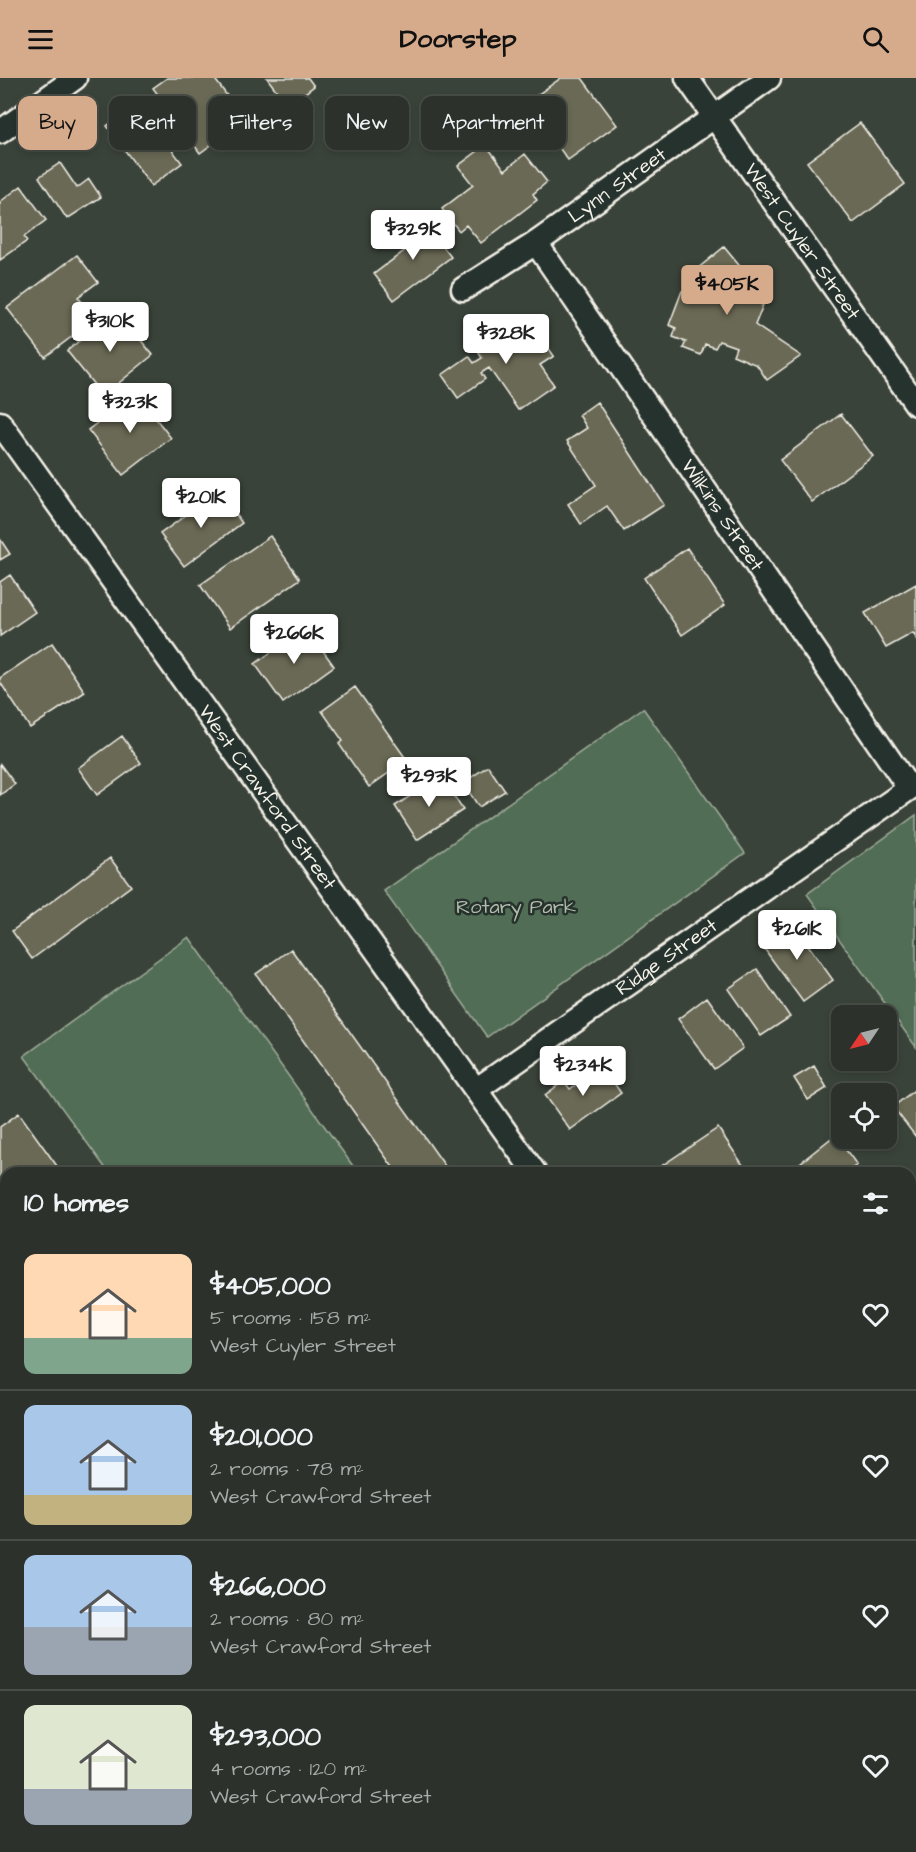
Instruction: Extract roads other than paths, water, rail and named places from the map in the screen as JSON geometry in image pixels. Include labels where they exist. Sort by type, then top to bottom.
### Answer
[{"type":"street","points":[[0,132],[75,78]]},
{"type":"street","name":"West Cuyler Street","points":[[687,78],[916,404]]},
{"type":"street","name":"Lynn Street","points":[[463,289],[536,243],[769,78]]},
{"type":"street","name":"Wilkins Street","points":[[536,243],[913,786]]},
{"type":"street","name":"West Crawford Street","points":[[0,423],[531,1167]]},
{"type":"street","name":"Ridge Street","points":[[477,1089],[913,786]]},
{"type":"park label","name":"Rotary Park","points":[[516,907]]}]
